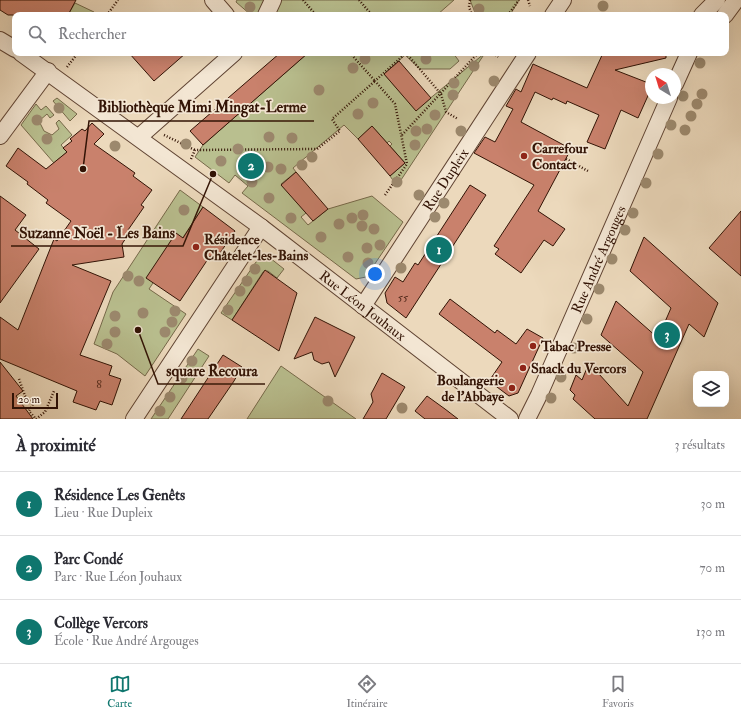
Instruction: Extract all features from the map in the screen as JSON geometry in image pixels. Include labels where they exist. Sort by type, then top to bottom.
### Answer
[{"type":"street","points":[[213,0],[223,12]]},
{"type":"street","points":[[267,12],[273,0]]},
{"type":"street","points":[[555,12],[563,0]]},
{"type":"street","points":[[698,12],[700,0]]},
{"type":"street","points":[[705,12],[717,0]]},
{"type":"street","points":[[727,12],[736,0]]},
{"type":"street","points":[[0,40],[12,47]]},
{"type":"street","name":"Rue Léon Jouhaux","points":[[26,56],[261,227],[510,419]]},
{"type":"street","points":[[139,137],[231,56]]},
{"type":"street","name":"Rue Dupleix","points":[[362,306],[526,56]]},
{"type":"street","points":[[681,71],[688,56]]},
{"type":"street","points":[[0,136],[48,71]]},
{"type":"street","name":"Rue André Argouges","points":[[527,419],[666,104]]},
{"type":"street","points":[[134,419],[261,227]]},
{"type":"path","points":[[109,12],[118,0]]},
{"type":"path","points":[[303,0],[313,12]]},
{"type":"path","points":[[359,0],[369,12]]},
{"type":"path","points":[[470,0],[469,7],[471,12]]},
{"type":"path","points":[[510,12],[519,0]]},
{"type":"path","points":[[528,0],[530,6]]},
{"type":"path","points":[[67,68],[76,56]]},
{"type":"path","points":[[353,56],[395,104],[407,164],[386,194]]},
{"type":"path","points":[[164,135],[195,150],[317,149],[340,131],[332,119],[403,56]]},
{"type":"path","points":[[409,56],[441,94],[446,112],[458,119]]},
{"type":"path","points":[[401,135],[475,56]]},
{"type":"path","points":[[186,172],[195,150]]},
{"type":"path","points":[[566,159],[588,171]]},
{"type":"path","points":[[19,379],[25,396],[32,404],[29,410],[36,419],[45,412],[54,391]]},
{"type":"green space","points":[[237,0],[454,0],[440,12],[248,12],[236,2]]},
{"type":"green space","points":[[470,0],[519,0],[512,12],[475,12]]},
{"type":"green space","points":[[75,3],[94,12],[70,12]]},
{"type":"green space","points":[[305,56],[404,56],[384,74],[416,110],[483,56],[397,186],[390,176],[405,163],[390,146],[392,144],[389,141],[387,143],[372,126],[358,139],[344,125],[293,168],[296,172],[281,184],[306,213],[301,217],[308,225],[328,209],[372,196],[403,222],[366,277],[356,279],[242,193],[248,186],[235,175],[229,183],[195,157],[203,145]]},
{"type":"green space","points":[[406,56],[455,56],[459,61],[450,69],[420,69]]},
{"type":"green space","points":[[57,98],[77,114],[70,121],[53,101]]},
{"type":"green space","points":[[36,104],[41,110],[46,106],[54,115],[50,118],[47,114],[39,121],[44,131],[52,135],[59,129],[56,123],[59,120],[72,135],[61,145],[67,152],[54,163],[21,125]]},
{"type":"green space","points":[[180,190],[203,207],[149,289],[186,314],[145,376],[117,354],[94,344],[113,292]]},
{"type":"green space","points":[[262,258],[270,258],[284,269],[277,278],[268,271],[263,272],[232,320],[221,313],[256,262]]},
{"type":"green space","points":[[198,349],[209,356],[168,419],[151,419]]},
{"type":"green space","points":[[281,366],[356,419],[247,419]]},
{"type":"building","points":[[0,0],[76,0],[70,12],[12,12],[12,15],[8,15],[0,10]]},
{"type":"building","points":[[132,56],[183,56],[154,81]]},
{"type":"building","points":[[277,56],[305,56],[203,145],[190,131]]},
{"type":"building","points":[[602,56],[666,56],[666,58],[615,70],[645,82],[645,102],[638,118],[621,110],[605,149],[587,142],[599,115],[567,101],[566,104],[553,98],[552,100],[535,92],[521,122],[571,149],[538,211],[565,229],[553,246],[544,240],[521,273],[495,254],[499,249],[494,246],[534,185],[474,153],[485,137],[495,142],[513,109],[506,106],[516,89],[521,92],[533,64],[587,88]]},
{"type":"building","points":[[399,61],[431,98],[416,111],[384,74]]},
{"type":"building","points":[[92,123],[104,134],[94,144],[135,173],[133,176],[152,190],[141,205],[144,207],[128,230],[130,232],[122,244],[124,257],[72,265],[111,281],[80,355],[112,366],[109,375],[121,379],[112,405],[100,401],[96,410],[73,402],[77,391],[0,359],[0,317],[18,330],[54,239],[57,241],[71,221],[46,203],[48,200],[27,184],[28,182],[6,166],[18,148],[46,169],[67,152],[63,148],[72,141],[70,139],[82,129],[85,131]]},
{"type":"building","points":[[372,126],[405,163],[390,176],[358,139]]},
{"type":"building","points":[[296,172],[328,209],[313,221],[281,185]]},
{"type":"building","points":[[470,185],[486,195],[406,318],[387,303],[385,293],[395,277],[403,282],[415,263],[418,265]]},
{"type":"building","points":[[0,196],[26,215],[15,230],[39,249],[0,303]]},
{"type":"building","name":"Résidence Châtelet-les-Bains","points":[[203,207],[235,231],[216,259],[210,256],[180,301],[146,278],[176,233],[183,238]]},
{"type":"building","points":[[741,211],[741,276],[709,248]]},
{"type":"building","points":[[644,237],[718,303],[704,337],[689,324],[647,419],[595,419],[573,399],[575,395],[570,390],[576,375],[582,380],[589,363],[628,406],[643,372],[601,335],[616,301],[658,338],[671,308],[630,271]]},
{"type":"building","points":[[265,270],[297,293],[279,351],[232,320]]},
{"type":"building","points":[[450,299],[495,333],[497,330],[516,344],[527,329],[543,338],[518,393],[509,396],[489,381],[502,362],[439,314]]},
{"type":"building","points":[[315,317],[355,337],[335,377],[329,362],[322,364],[314,360],[312,352],[294,359]]},
{"type":"building","points":[[223,355],[242,367],[234,381],[208,419],[181,419]]},
{"type":"building","points":[[0,362],[23,391],[16,396],[33,419],[0,419]]},
{"type":"building","points":[[382,373],[405,387],[386,419],[363,419],[373,402],[371,394]]},
{"type":"building","points":[[427,396],[458,419],[425,419],[415,411]]},
{"type":"place","name":"Carrefour Contact","points":[[524,156]]},
{"type":"place","name":"Parc Condé","points":[[251,166]]},
{"type":"place","name":"Bibliothèque Mimi Mingat-Lerme","points":[[83,169]]},
{"type":"place","name":"Suzanne Noël - Les Bains","points":[[213,174]]},
{"type":"place","name":"Résidence Châtelet-les-Bains","points":[[196,247]]},
{"type":"place","name":"Résidence Les Genêts","points":[[439,250]]},
{"type":"place","name":"square Recoura","points":[[138,330]]},
{"type":"place","name":"Collège Vercors","points":[[667,335]]},
{"type":"place","name":"Tabac Presse","points":[[533,346]]},
{"type":"place","name":"Snack du Vercors","points":[[523,368]]},
{"type":"place","name":"Boulangerie de l'Abbaye","points":[[512,388]]}]
